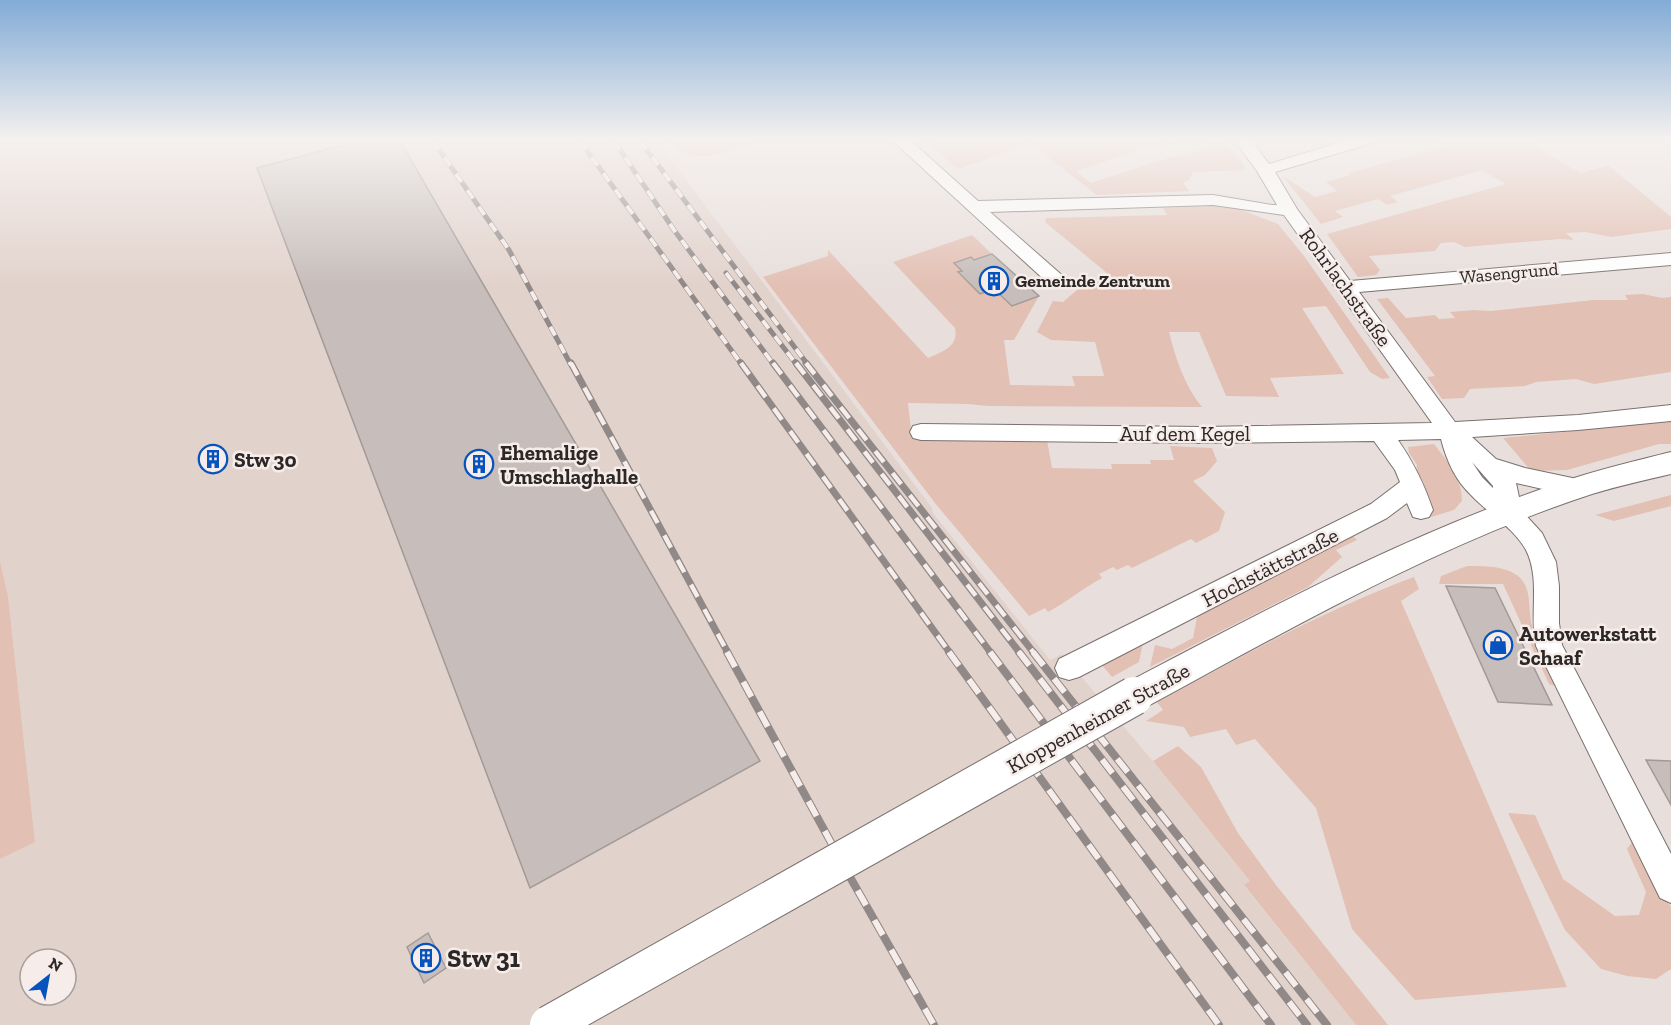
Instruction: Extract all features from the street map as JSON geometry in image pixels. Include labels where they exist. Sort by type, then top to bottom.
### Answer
[{"type":"main road","name":"Kloppenheimer Straße","points":[[549,1025],[1134,696],[1274,622],[1416,552],[1510,512],[1577,488],[1671,463]]},
{"type":"street","points":[[954,189],[1057,281]]},
{"type":"street","name":"Rohrlachstraße","points":[[1277,189],[1450,432],[1490,466],[1504,483],[1510,512]]},
{"type":"street","points":[[973,206],[1010,207],[1213,200],[1272,210],[1290,210]]},
{"type":"street","name":"Wasengrund","points":[[1347,287],[1671,259]]},
{"type":"street","points":[[1450,432],[1618,420],[1671,413]]},
{"type":"street","name":"Auf dem Kegel","points":[[921,432],[1381,434],[1450,432]]},
{"type":"street","name":"Rohrlachstraße","points":[[1450,432],[1456,457],[1477,488],[1510,512]]},
{"type":"street","points":[[1381,434],[1405,466],[1421,510]]},
{"type":"street","name":"Rohrlachstraße","points":[[1490,466],[1520,476],[1577,488]]},
{"type":"street","name":"Hochstättstraße","points":[[1069,668],[1379,511],[1413,485]]},
{"type":"street","points":[[1510,512],[1528,532],[1541,553],[1546,576],[1545,634],[1548,646],[1671,887]]},
{"type":"shaded area","points":[[0,189],[693,189],[932,508],[933,513],[1050,660],[1062,654],[1153,761],[1250,881],[1244,886],[1356,1025],[0,1025],[0,859],[35,841],[8,596],[0,561]]},
{"type":"shaded area","points":[[1089,189],[1187,189],[1189,191],[1097,195]]},
{"type":"shaded area","points":[[1293,189],[1303,189],[1315,197],[1337,191],[1334,189],[1415,189],[1390,196],[1398,202],[1387,205],[1378,199],[1335,211],[1343,217],[1321,224]]},
{"type":"shaded area","points":[[1489,189],[1637,189],[1671,217],[1671,229],[1611,237],[1586,232],[1566,233],[1574,240],[1560,239],[1465,247],[1454,242],[1441,243],[1435,251],[1369,256],[1380,270],[1376,275],[1358,277],[1327,234]]},
{"type":"shaded area","points":[[1217,206],[1239,209],[1278,224],[1304,256],[1390,378],[1382,379],[1370,372],[1326,306],[1302,308],[1344,374],[1270,378],[1279,397],[1226,396],[1199,332],[1169,332],[1181,371],[1202,407],[988,406],[908,403],[912,438],[1047,440],[1052,468],[1112,469],[1111,464],[1151,464],[1150,460],[1174,460],[1170,446],[1212,448],[1217,461],[1205,475],[1193,481],[1225,512],[1219,531],[1196,543],[1191,539],[1132,568],[1128,565],[1117,570],[1113,567],[1099,574],[1102,578],[1055,608],[1048,612],[1045,608],[1029,616],[935,503],[763,277],[828,256],[828,250],[928,358],[944,351],[952,344],[956,334],[955,328],[893,262],[972,235],[992,254],[974,260],[971,257],[954,263],[962,271],[958,273],[980,294],[994,289],[1012,306],[1039,296],[1014,340],[1004,340],[1010,385],[1075,386],[1072,376],[1104,376],[1095,342],[1051,340],[1037,332],[1053,301],[1063,302],[1077,290],[1107,273],[1045,222],[1046,218],[1167,215],[1163,208]]},
{"type":"shaded area","points":[[1643,294],[1662,298],[1671,297],[1671,372],[1594,384],[1576,379],[1536,382],[1525,386],[1470,389],[1464,398],[1442,399],[1427,377],[1435,376],[1377,299],[1388,298],[1406,318],[1435,315],[1439,319],[1455,318],[1450,312],[1491,311],[1593,300],[1628,300],[1625,295]]},
{"type":"shaded area","points":[[1671,421],[1671,444],[1659,444],[1567,470],[1531,471],[1503,438]]},
{"type":"shaded area","points":[[1434,444],[1457,478],[1462,501],[1454,510],[1428,518],[1417,478],[1417,465],[1408,447]]},
{"type":"shaded area","points":[[1671,495],[1671,506],[1614,521],[1595,515]]},
{"type":"shaded area","points":[[1351,534],[1357,540],[1336,550],[1342,557],[1308,587],[1150,667],[1155,645],[1172,649],[1193,638],[1197,617]]},
{"type":"shaded area","points":[[0,561],[8,596],[35,842],[0,859]]},
{"type":"shaded area","points":[[1467,566],[1500,568],[1516,574],[1522,580],[1528,592],[1533,629],[1561,688],[1549,684],[1503,584],[1439,584],[1441,576]]},
{"type":"shaded area","points":[[1414,577],[1419,589],[1401,601],[1567,987],[1415,1000],[1352,929],[1316,808],[1255,739],[1236,745],[1226,729],[1190,737],[1184,727],[1146,721],[1163,710],[1157,702],[1220,668],[1315,619]]},
{"type":"shaded area","points":[[1143,642],[1139,662],[1112,677],[1101,664]]},
{"type":"shaded area","points":[[1178,746],[1201,767],[1238,833],[1276,885],[1388,1025],[1356,1025],[1244,885],[1250,881],[1153,761]]},
{"type":"shaded area","points":[[1508,813],[1535,815],[1563,879],[1615,916],[1639,915],[1646,892],[1627,849],[1634,839],[1671,907],[1671,969],[1656,979],[1627,976],[1601,969],[1565,930]]},
{"type":"building","name":"Ehemalige Umschlaghalle","points":[[265,189],[428,189],[760,761],[530,888]]},
{"type":"building","name":"Gemeinde Zentrum","points":[[992,254],[1039,296],[1012,306],[994,289],[980,294],[958,272],[962,271],[954,263],[971,257],[974,260]]},
{"type":"building","name":"Autowerkstatt Schaaf","points":[[1446,586],[1495,588],[1552,705],[1498,702]]},
{"type":"building","points":[[1646,760],[1671,761],[1671,805]]},
{"type":"building","name":"Stw 31","points":[[428,933],[446,968],[424,983],[407,947]]},
{"type":"railway","points":[[466,189],[509,250],[571,365]]},
{"type":"railway","points":[[615,189],[742,365]]},
{"type":"railway","points":[[646,189],[774,365]]},
{"type":"railway","points":[[676,189],[808,365]]},
{"type":"railway","points":[[726,273],[797,365]]},
{"type":"railway","points":[[571,363],[728,653]]},
{"type":"railway","points":[[741,363],[950,653]]},
{"type":"railway","points":[[773,363],[991,653]]},
{"type":"railway","points":[[796,363],[1020,653]]},
{"type":"railway","points":[[806,363],[1034,653]]},
{"type":"railway","points":[[727,652],[934,1025]]},
{"type":"railway","points":[[949,652],[1219,1025]]},
{"type":"railway","points":[[990,652],[1271,1025]]},
{"type":"railway","points":[[1019,652],[1307,1025]]},
{"type":"railway","points":[[1033,652],[1327,1025]]},
{"type":"place","name":"Gemeinde Zentrum","points":[[994,281]]},
{"type":"place","name":"Stw 30","points":[[213,459]]},
{"type":"place","name":"Ehemalige Umschlaghalle","points":[[479,464]]},
{"type":"place","name":"Autowerkstatt Schaaf","points":[[1498,645]]},
{"type":"place","name":"Stw 31","points":[[426,958]]}]
